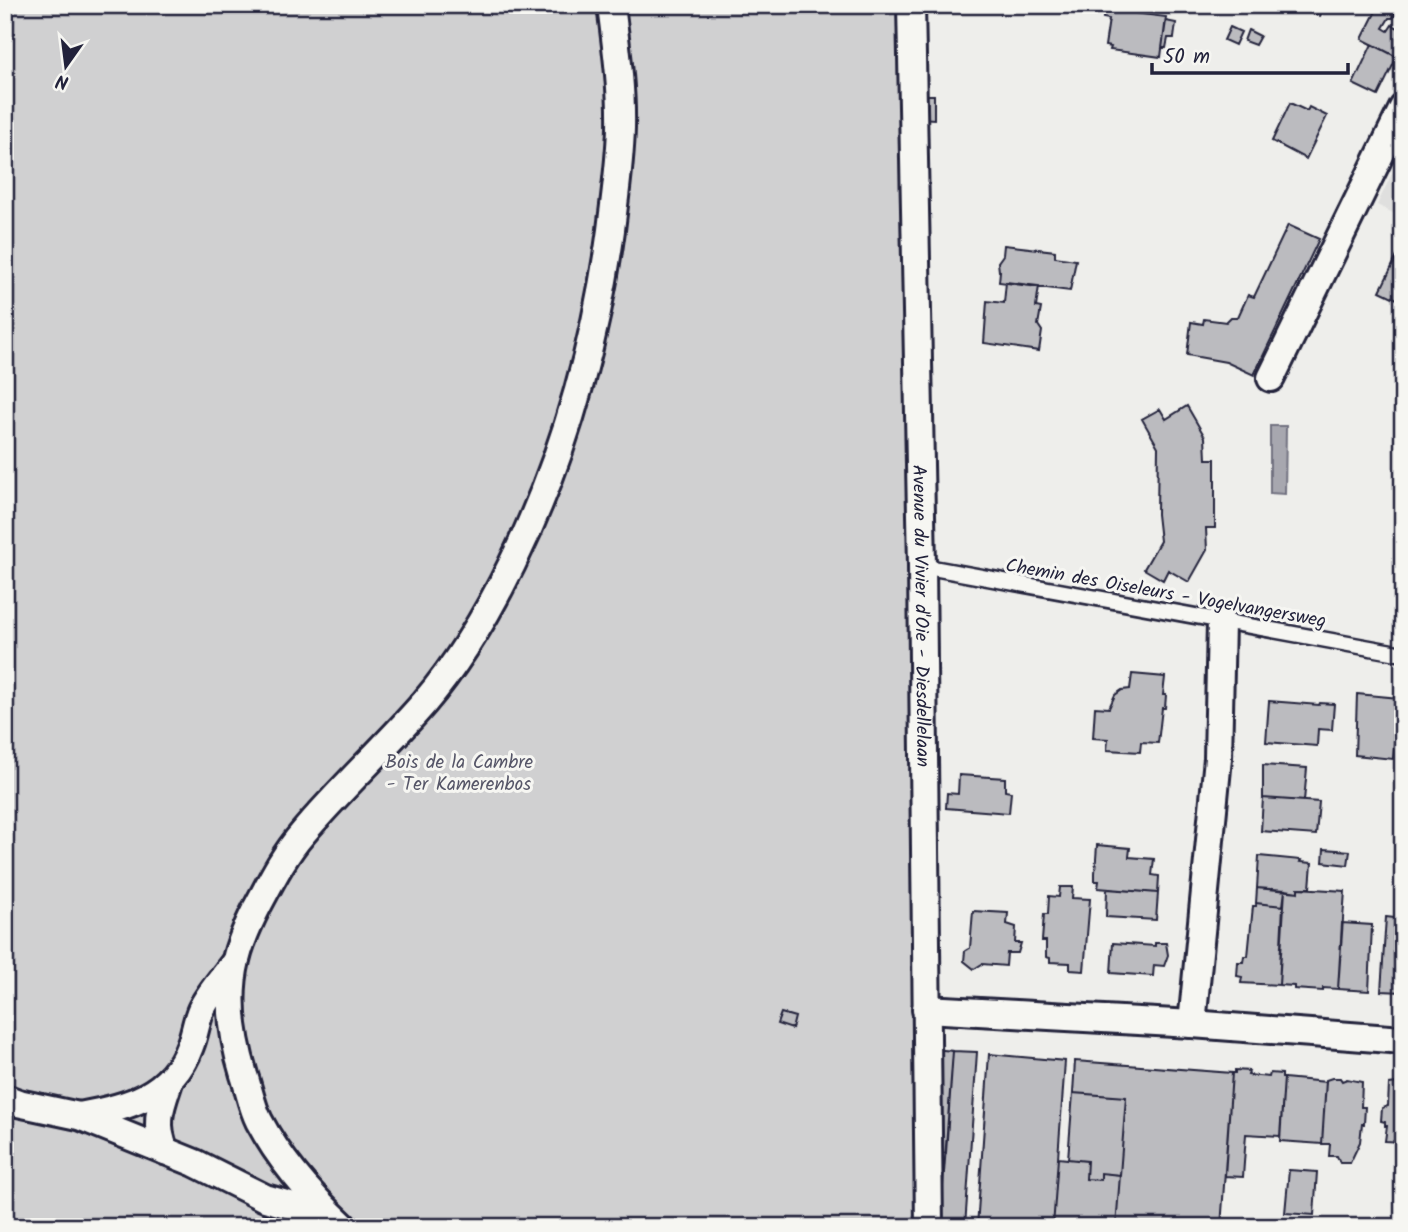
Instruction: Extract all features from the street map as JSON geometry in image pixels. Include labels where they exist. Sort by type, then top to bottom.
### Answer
[{"type":"street","points":[[79,1116],[132,1105],[153,1093],[170,1079],[181,1065],[190,1047],[201,1010],[235,961],[273,875],[302,834],[425,702],[451,669],[475,632],[512,564],[556,461],[581,385],[606,262],[618,176],[621,127],[611,5]]},
{"type":"street","name":"Avenue du Vivier d'Oie - Diesdellelaan","points":[[911,5],[922,566],[929,1227]]},
{"type":"street","points":[[1271,378],[1403,108]]},
{"type":"street","points":[[1192,1024],[1218,758],[1221,622]]},
{"type":"street","points":[[235,961],[232,1006],[239,1057],[258,1119],[290,1170],[343,1227]]},
{"type":"street","points":[[926,1009],[1192,1024],[1403,1040]]},
{"type":"street","points":[[165,1150],[158,1135],[162,1103],[170,1079]]},
{"type":"street","points":[[5,1098],[79,1116],[195,1163],[265,1198],[309,1210],[343,1227]]},
{"type":"lane","name":"Chemin des Oiseleurs - Vogelvangersweg","points":[[922,566],[1403,654]]},
{"type":"shaded area","points":[[1403,151],[1403,218],[1377,205]]},
{"type":"shaded area","points":[[1270,426],[1286,426],[1285,494],[1270,493]]},
{"type":"green space","name":"Bois de la Cambre - Ter Kamerenbos","points":[[5,5],[900,5],[920,1227],[5,1227]]},
{"type":"building","points":[[1105,5],[1126,5],[1125,12],[1166,17],[1161,57],[1110,50],[1111,47],[1105,46],[1109,19],[1103,18]]},
{"type":"building","points":[[1309,5],[1325,5],[1320,16],[1307,10]]},
{"type":"building","points":[[1379,5],[1393,5],[1396,8],[1393,18],[1389,18],[1383,28],[1388,31],[1392,25],[1403,30],[1400,37],[1403,38],[1403,60],[1362,39]]},
{"type":"building","points":[[1166,21],[1176,23],[1174,38],[1168,38],[1166,48],[1162,48]]},
{"type":"building","points":[[1230,27],[1241,32],[1235,45],[1224,40]]},
{"type":"building","points":[[1248,30],[1260,36],[1255,45],[1244,41]]},
{"type":"building","points":[[1372,44],[1397,57],[1378,96],[1353,84]]},
{"type":"building","points":[[920,95],[934,95],[934,119],[920,118]]},
{"type":"building","points":[[1290,103],[1307,111],[1309,107],[1327,116],[1306,159],[1272,141]]},
{"type":"building","points":[[1288,225],[1319,239],[1254,375],[1226,362],[1187,355],[1191,322],[1203,324],[1204,319],[1226,322],[1231,317],[1238,317],[1248,295],[1254,297]]},
{"type":"building","points":[[1004,245],[1055,251],[1055,257],[1076,260],[1070,291],[999,282],[998,262],[1003,255]]},
{"type":"building","points":[[1403,246],[1403,302],[1380,291]]},
{"type":"building","points":[[1006,282],[1039,286],[1036,307],[1041,308],[1038,325],[1042,331],[1039,351],[984,343],[987,301],[1004,303]]},
{"type":"building","points":[[1187,406],[1205,437],[1206,459],[1215,459],[1215,528],[1206,528],[1207,550],[1189,582],[1168,570],[1163,580],[1144,569],[1160,541],[1157,514],[1158,447],[1142,419],[1160,409],[1166,419]]},
{"type":"building","points":[[1132,674],[1165,677],[1165,708],[1162,708],[1158,743],[1141,742],[1140,752],[1107,750],[1108,739],[1093,738],[1095,707],[1109,708],[1115,695],[1130,689]]},
{"type":"building","points":[[1357,694],[1399,698],[1393,759],[1355,755]]},
{"type":"building","points":[[1269,701],[1334,704],[1332,730],[1318,729],[1317,746],[1266,742]]},
{"type":"building","points":[[1263,765],[1307,768],[1304,801],[1263,798]]},
{"type":"building","points":[[959,775],[1005,778],[1005,791],[1011,792],[1009,813],[946,808],[947,793],[958,794]]},
{"type":"building","points":[[1263,798],[1319,802],[1316,835],[1261,831]]},
{"type":"building","points":[[1097,845],[1130,848],[1129,857],[1154,859],[1152,875],[1159,876],[1158,893],[1098,888],[1099,881],[1095,881]]},
{"type":"building","points":[[1324,849],[1350,851],[1348,865],[1323,862]]},
{"type":"building","points":[[1259,856],[1312,863],[1310,888],[1298,888],[1298,892],[1257,888]]},
{"type":"building","points":[[1060,887],[1073,887],[1072,898],[1090,899],[1084,971],[1070,970],[1070,963],[1050,962],[1050,958],[1046,957],[1046,941],[1042,941],[1044,914],[1048,914],[1049,896],[1059,897]]},
{"type":"building","points":[[1257,888],[1285,890],[1283,906],[1256,903]]},
{"type":"building","points":[[1298,888],[1345,891],[1338,989],[1323,988],[1323,991],[1279,985],[1285,890],[1298,892]]},
{"type":"building","points":[[1107,889],[1158,893],[1156,920],[1106,917]]},
{"type":"building","points":[[1256,903],[1283,906],[1279,985],[1241,983],[1242,977],[1237,976],[1238,962],[1243,962],[1244,956],[1248,956],[1253,906],[1256,906]]},
{"type":"building","points":[[973,911],[1008,913],[1007,924],[1016,927],[1015,943],[1021,943],[1018,953],[1007,953],[1006,966],[982,964],[974,969],[964,961],[965,951],[970,948]]},
{"type":"building","points":[[1386,917],[1403,919],[1403,992],[1381,991]]},
{"type":"building","points":[[1342,923],[1372,925],[1369,991],[1338,989]]},
{"type":"building","points":[[1113,943],[1155,946],[1155,943],[1166,943],[1168,955],[1164,966],[1154,965],[1153,976],[1111,973]]},
{"type":"building","points":[[781,1013],[795,1017],[792,1029],[777,1024]]},
{"type":"building","points":[[933,1049],[953,1051],[946,1153],[934,1152]]},
{"type":"building","points":[[953,1051],[977,1052],[965,1227],[940,1227]]},
{"type":"building","points":[[989,1054],[1065,1061],[1053,1227],[977,1227]]},
{"type":"building","points":[[1075,1061],[1232,1073],[1221,1227],[1116,1227],[1126,1097],[1073,1093]]},
{"type":"building","points":[[1235,1070],[1249,1071],[1248,1075],[1269,1077],[1270,1073],[1282,1074],[1284,1078],[1280,1136],[1246,1134],[1243,1177],[1225,1176],[1232,1073],[1235,1073]]},
{"type":"building","points":[[1284,1078],[1326,1082],[1322,1144],[1280,1141]]},
{"type":"building","points":[[1332,1078],[1362,1082],[1361,1107],[1365,1107],[1364,1124],[1360,1142],[1350,1163],[1340,1163],[1337,1156],[1329,1156],[1330,1144],[1322,1144],[1326,1080]]},
{"type":"building","points":[[1403,1083],[1403,1145],[1402,1142],[1385,1141],[1387,1126],[1381,1121],[1382,1108],[1388,1106],[1389,1084]]},
{"type":"building","points":[[1073,1093],[1126,1097],[1120,1175],[1101,1173],[1101,1180],[1086,1179],[1087,1161],[1068,1159]]},
{"type":"building","points":[[1058,1158],[1087,1161],[1086,1179],[1101,1180],[1101,1173],[1120,1175],[1116,1227],[1053,1227]]},
{"type":"building","points":[[1289,1170],[1317,1172],[1314,1215],[1285,1213]]}]
